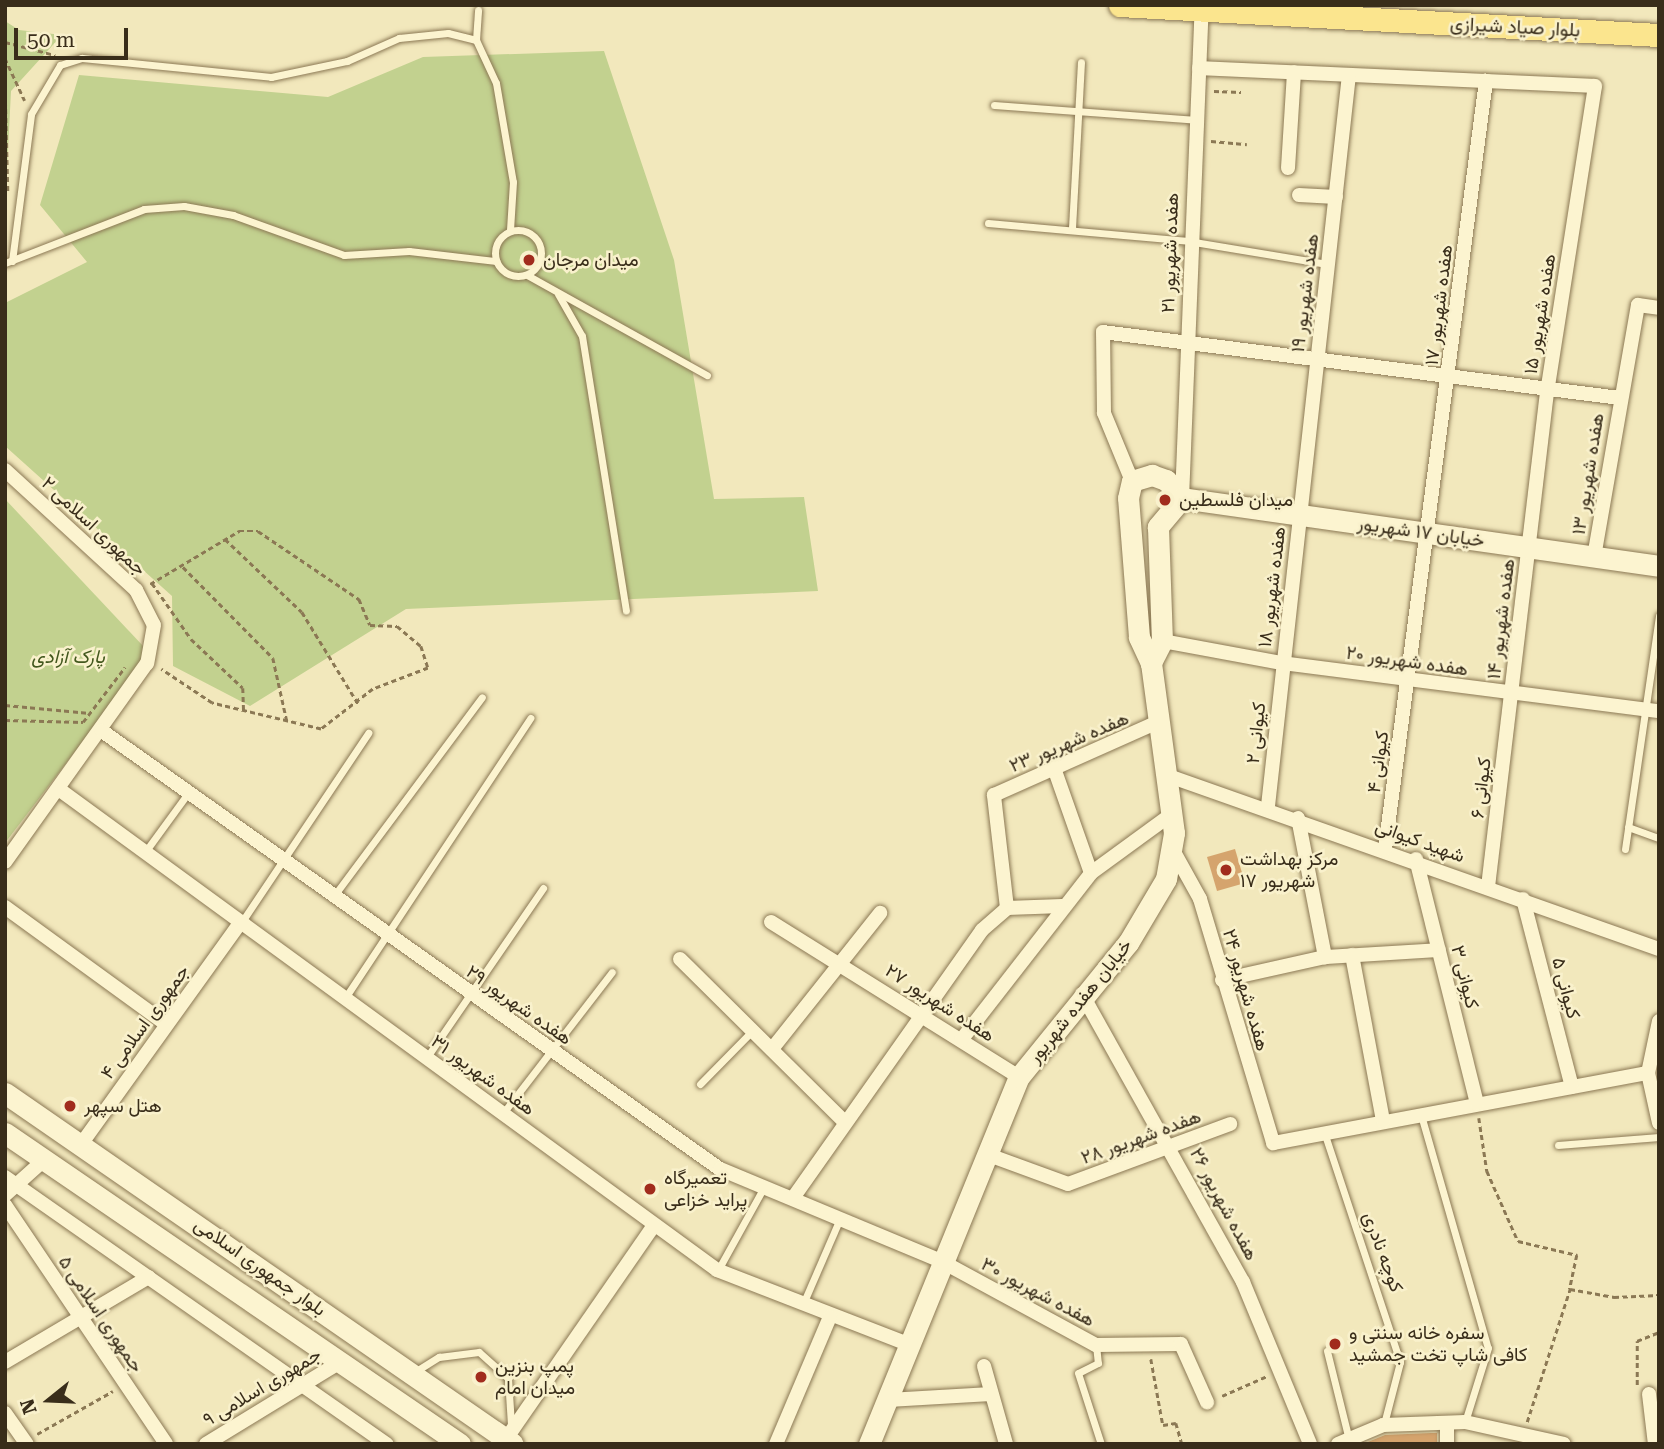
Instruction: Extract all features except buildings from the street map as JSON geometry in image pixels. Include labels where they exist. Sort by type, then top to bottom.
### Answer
[{"type":"main road","name":"بلوار صیاد شیرازی","points":[[1120,5],[1659,35]]},
{"type":"street","name":"هفده شهریور ۲۱","points":[[1182,498],[1188,241],[1202,9]]},
{"type":"street","points":[[1199,68],[1486,81]]},
{"type":"street","points":[[1288,168],[1294,72]]},
{"type":"street","name":"هفده شهریور ۱۹","points":[[1300,515],[1349,75]]},
{"type":"street","name":"هفده شهریور ۱۵","points":[[1486,81],[1595,86],[1547,391],[1529,548]]},
{"type":"street","name":"هفده شهریور ۱۷","points":[[1409,681],[1486,81]]},
{"type":"street","points":[[1299,195],[1336,197]]},
{"type":"street","name":"هفده شهریور ۱۳","points":[[1594,557],[1638,305],[1659,308]]},
{"type":"street","points":[[1151,663],[1139,637],[1132,481],[1104,413],[1103,332],[1186,341],[1449,379],[1620,398]]},
{"type":"street","name":"جمهوری اسلامی ۲","points":[[5,470],[136,590],[154,625],[147,663],[60,790],[5,862]]},
{"type":"street","points":[[1132,481],[1152,475],[1166,480],[1182,498],[1158,527],[1162,641],[1151,663]]},
{"type":"street","name":"خیابان ۱۷ شهریور","points":[[1182,498],[1659,566]]},
{"type":"street","name":"هفده شهریور ۱۸","points":[[1282,663],[1300,515]]},
{"type":"street","name":"هفده شهریور ۱۴","points":[[1512,694],[1529,548]]},
{"type":"street","name":"هفده شهریور ۲۰","points":[[1162,641],[1282,663],[1653,711]]},
{"type":"street","name":"خیابان هفده شهریور","points":[[869,1444],[941,1261],[1019,1077],[1082,993],[1151,912],[1174,852],[1172,814],[1151,663]]},
{"type":"street","name":"کیوانی ۲","points":[[1268,806],[1282,663]]},
{"type":"street","name":"کیوانی ۴","points":[[1385,849],[1409,681]]},
{"type":"street","name":"کیوانی ۶","points":[[1488,886],[1512,694]]},
{"type":"street","name":"هفده شهریور ۲۳","points":[[1007,908],[993,795],[1158,722]]},
{"type":"street","name":"هفده شهریور ۲۹","points":[[102,731],[383,934],[720,1170],[941,1261]]},
{"type":"street","points":[[1054,768],[1091,873]]},
{"type":"street","name":"شهید کیوانی","points":[[1166,775],[1268,806],[1659,949]]},
{"type":"street","name":"هفده شهریور ۳۱","points":[[60,790],[718,1270],[802,1308],[910,1345]]},
{"type":"street","points":[[962,1039],[1062,906],[1091,873],[1172,814]]},
{"type":"street","points":[[1298,818],[1325,957]]},
{"type":"street","name":"هفده شهریور ۲۴","points":[[1174,852],[1200,899],[1273,1143],[1323,1132]]},
{"type":"street","name":"کیوانی ۳","points":[[1416,859],[1477,1104]]},
{"type":"street","name":"کیوانی ۵","points":[[1523,899],[1572,1087]]},
{"type":"street","points":[[793,1198],[982,930],[1007,908],[1062,906]]},
{"type":"street","points":[[5,907],[166,1024]]},
{"type":"street","points":[[772,1049],[880,913]]},
{"type":"street","name":"هفده شهریور ۲۷","points":[[771,922],[841,961],[1019,1077]]},
{"type":"street","name":"جمهوری اسلامی ۴","points":[[82,1143],[240,923]]},
{"type":"street","points":[[1223,979],[1325,957],[1438,950]]},
{"type":"street","points":[[1352,955],[1383,1121]]},
{"type":"street","points":[[680,958],[845,1122]]},
{"type":"street","name":"هفده شهریور ۲۶","points":[[1082,993],[1173,1149],[1243,1282],[1310,1444]]},
{"type":"street","points":[[1659,1021],[1648,1073],[1659,1123]]},
{"type":"street","points":[[1323,1132],[1648,1073]]},
{"type":"street","name":"بلوار جمهوری اسلامی","points":[[5,1093],[82,1143],[510,1441]]},
{"type":"street","name":"هفده شهریور ۲۸","points":[[986,1154],[1068,1184],[1173,1149],[1230,1124]]},
{"type":"street","name":"بلوار جمهوری اسلامی","points":[[5,1133],[337,1364],[460,1444]]},
{"type":"street","points":[[44,1160],[9,1185],[149,1277],[387,1444]]},
{"type":"street","name":"جمهوری اسلامی ۵","points":[[5,1206],[166,1444]]},
{"type":"street","points":[[510,1441],[654,1224]]},
{"type":"street","name":"هفده شهریور ۳۰","points":[[941,1261],[1096,1345],[1181,1344],[1207,1402]]},
{"type":"street","points":[[5,1362],[83,1321],[149,1277]]},
{"type":"street","points":[[776,1444],[830,1317]]},
{"type":"street","name":"جمهوری اسلامی ۹","points":[[206,1444],[337,1364]]},
{"type":"street","points":[[984,1366],[1006,1444]]},
{"type":"street","points":[[888,1400],[991,1394]]},
{"type":"street","points":[[1649,1394],[1656,1444]]},
{"type":"street","points":[[5,1413],[26,1442]]},
{"type":"street","points":[[1343,1440],[1383,1425],[1447,1425],[1465,1422],[1564,1442]]},
{"type":"street","points":[[1447,1425],[1447,1444]]},
{"type":"lane","points":[[478,10],[476,40],[501,103],[513,182],[510,230],[496,243],[496,261]]},
{"type":"lane","points":[[476,40],[448,33],[399,38],[346,61],[271,77],[82,58],[60,65],[31,114],[9,262],[144,209],[184,206],[233,215],[344,255],[410,251],[496,261],[509,274],[527,275],[558,294],[627,325],[707,375]]},
{"type":"lane","points":[[1072,228],[1076,109],[1081,62]]},
{"type":"lane","points":[[994,105],[1196,120]]},
{"type":"lane","points":[[988,223],[1072,228],[1188,241],[1327,264]]},
{"type":"lane","points":[[510,230],[528,231],[540,244],[540,262],[527,275]]},
{"type":"lane","points":[[558,294],[582,336],[626,611]]},
{"type":"lane","points":[[1625,849],[1653,711],[1659,615]]},
{"type":"lane","points":[[333,898],[482,697]]},
{"type":"lane","points":[[345,998],[383,934],[530,718]]},
{"type":"lane","points":[[240,923],[368,733]]},
{"type":"lane","points":[[145,853],[188,793]]},
{"type":"lane","points":[[1628,827],[1659,838]]},
{"type":"lane","points":[[427,1058],[468,993],[543,888]]},
{"type":"lane","points":[[503,1113],[612,972]]},
{"type":"lane","points":[[700,1084],[753,1030]]},
{"type":"lane","points":[[1421,1115],[1488,1348],[1465,1422]]},
{"type":"lane","name":"کوچه نادری","points":[[1323,1132],[1400,1362],[1383,1425]]},
{"type":"lane","points":[[1558,1145],[1659,1137]]},
{"type":"lane","points":[[718,1270],[764,1187]]},
{"type":"lane","points":[[802,1308],[839,1221]]},
{"type":"lane","points":[[1096,1345],[1098,1363],[1078,1373],[1101,1444]]},
{"type":"lane","points":[[1327,1351],[1343,1440]]},
{"type":"lane","points":[[412,1373],[457,1352],[479,1352],[497,1363],[514,1400],[510,1441]]},
{"type":"path","points":[[5,42],[26,52],[82,58]]},
{"type":"path","points":[[5,58],[31,114]]},
{"type":"path","points":[[5,75],[8,204]]},
{"type":"path","points":[[1197,90],[1241,92]]},
{"type":"path","points":[[1194,140],[1247,144]]},
{"type":"path","points":[[5,720],[83,722],[124,668],[147,663],[212,703],[244,713],[321,729],[359,705],[373,689],[428,668],[421,646],[397,626],[370,625],[359,599],[258,531],[225,538],[183,568],[136,590]]},
{"type":"path","points":[[225,538],[302,612],[359,705]]},
{"type":"path","points":[[183,568],[273,658],[288,722]]},
{"type":"path","points":[[152,583],[191,639],[243,688],[244,713]]},
{"type":"path","points":[[5,705],[90,713]]},
{"type":"path","points":[[1477,1104],[1487,1171],[1518,1241],[1577,1255],[1570,1289],[1523,1434]]},
{"type":"path","points":[[1570,1289],[1614,1297],[1659,1295]]},
{"type":"path","points":[[1649,1394],[1637,1394],[1637,1341],[1659,1332]]},
{"type":"path","points":[[1149,1345],[1163,1425],[1176,1423],[1182,1444]]},
{"type":"path","points":[[1207,1402],[1280,1371]]},
{"type":"path","points":[[26,1442],[125,1384]]},
{"type":"green space","points":[[5,21],[19,30],[62,35],[11,91],[5,209]]},
{"type":"green space","points":[[604,51],[674,260],[714,499],[804,497],[818,591],[406,609],[250,706],[173,666],[172,596],[5,446],[5,303],[87,262],[40,205],[79,75],[328,97],[423,57]]},
{"type":"green space","name":"پارک آزادی","points":[[5,499],[144,647],[145,660],[5,843]]},
{"type":"place","name":"میدان مرجان","points":[[529,260]]},
{"type":"place","name":"میدان فلسطین","points":[[1165,500]]},
{"type":"place","name":"مرکز بهداشت ۱۷ شهریور","points":[[1226,870]]},
{"type":"place","name":"هتل سپهر","points":[[70,1106]]},
{"type":"place","name":"تعمیرگاه پراید خزاعی","points":[[650,1189]]},
{"type":"place","name":"سفره خانه سنتی و کافی شاپ تخت جمشید","points":[[1335,1344]]},
{"type":"place","name":"پمپ بنزین میدان امام","points":[[481,1377]]}]
